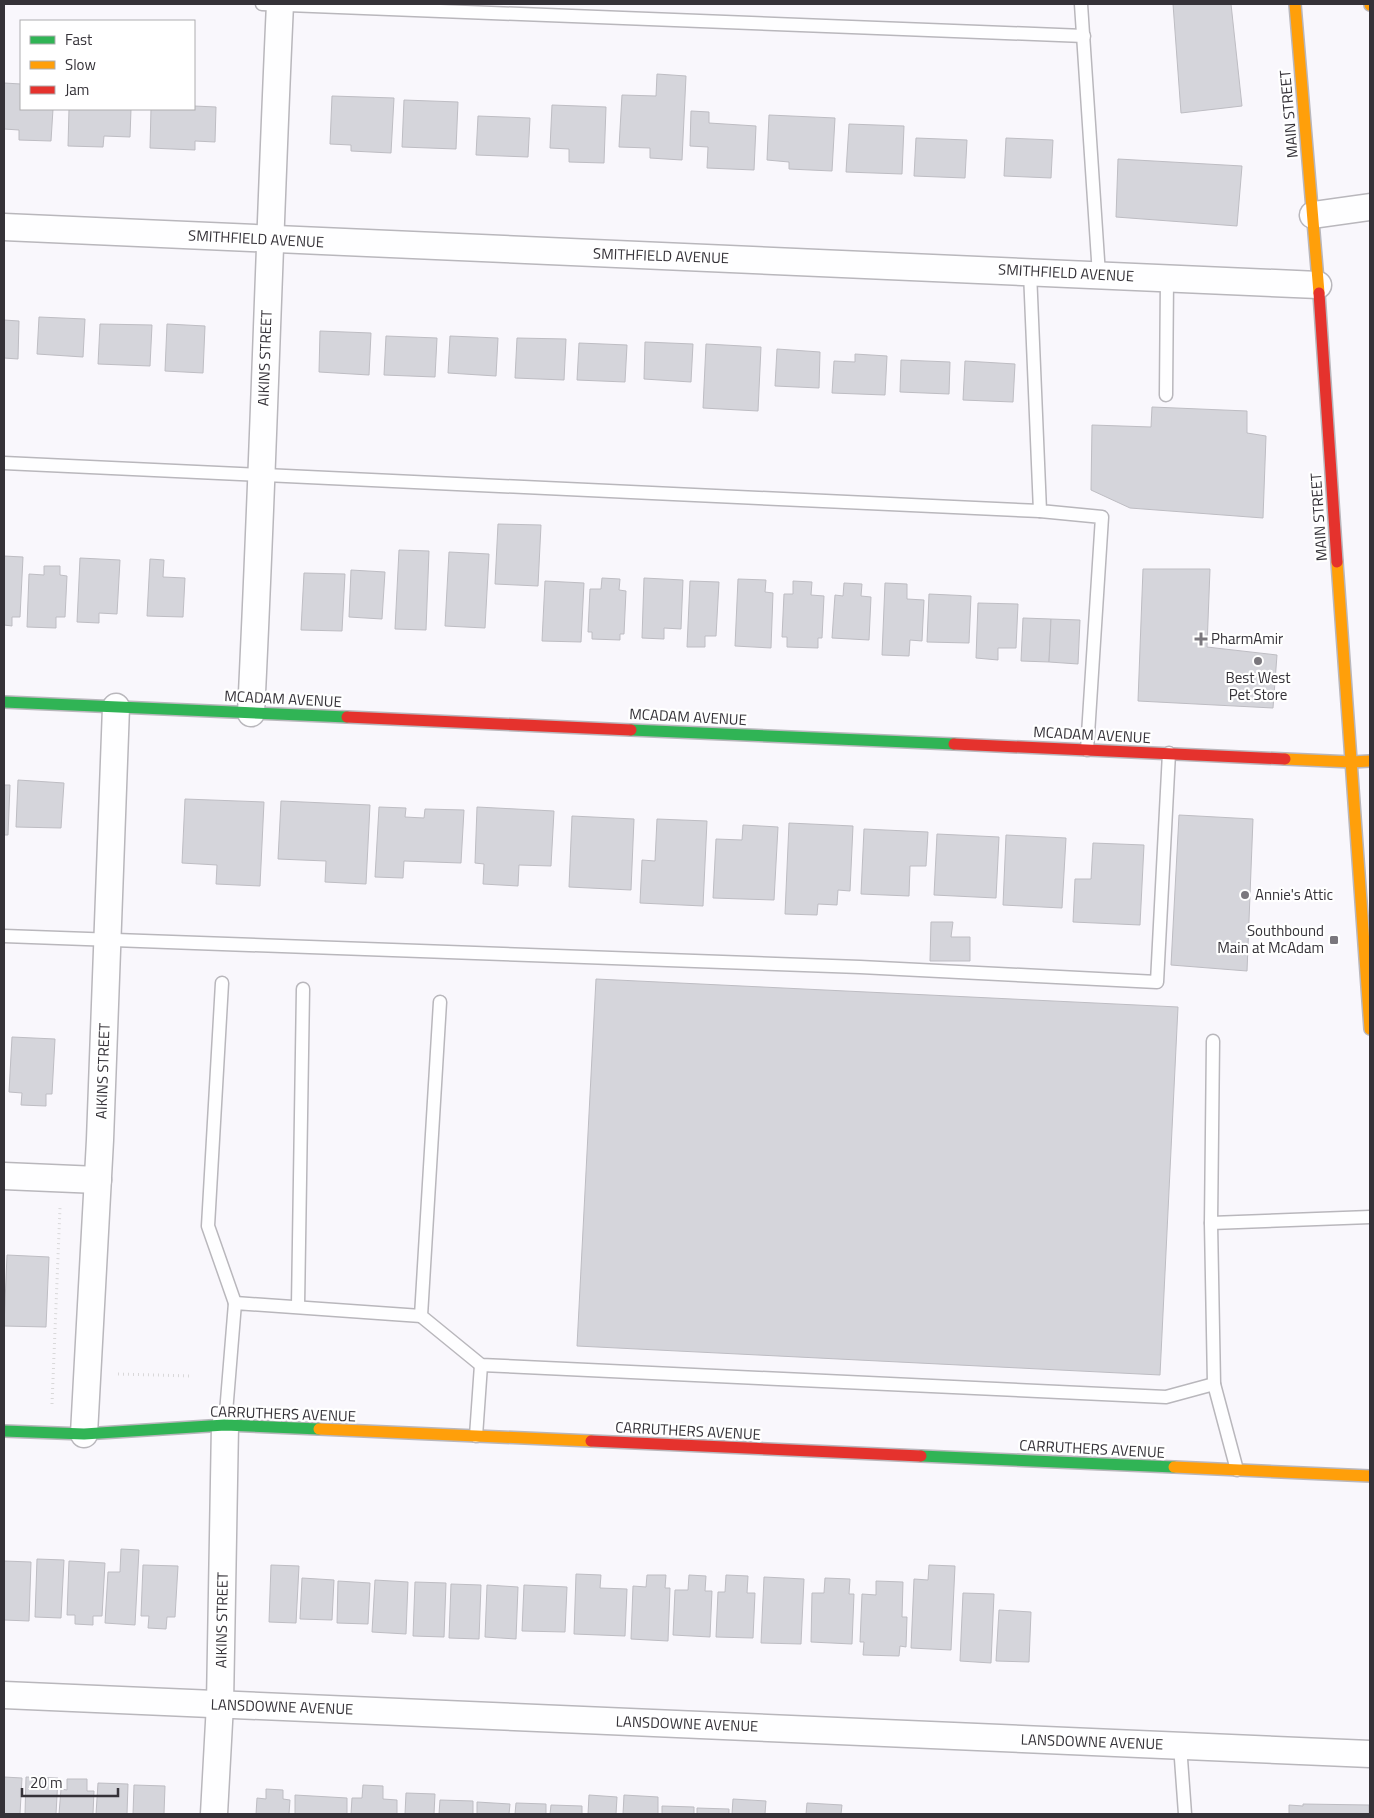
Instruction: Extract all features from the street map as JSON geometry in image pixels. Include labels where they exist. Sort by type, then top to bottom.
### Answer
[{"type":"street","name":"AIKINS STREET","points":[[251,713],[280,4]]},
{"type":"street","name":"MAIN STREET","points":[[1295,4],[1313,216],[1370,1029]]},
{"type":"street","points":[[1313,216],[1370,207]]},
{"type":"street","name":"SMITHFIELD AVENUE","points":[[4,227],[1318,285]]},
{"type":"street","name":"MCADAM AVENUE","points":[[4,702],[1352,762],[1370,761]]},
{"type":"street","name":"AIKINS STREET","points":[[84,1434],[98,1180],[116,707]]},
{"type":"street","points":[[4,1176],[98,1180]]},
{"type":"street","name":"AIKINS STREET","points":[[214,1814],[220,1704],[225,1425]]},
{"type":"street","name":"CARRUTHERS AVENUE","points":[[4,1431],[84,1434],[225,1425],[1370,1476]]},
{"type":"street","name":"LANSDOWNE AVENUE","points":[[4,1695],[1370,1754]]},
{"type":"lane","points":[[262,4],[1084,36]]},
{"type":"lane","points":[[1082,4],[1099,275]]},
{"type":"lane","points":[[1030,272],[1040,511]]},
{"type":"lane","points":[[1166,395],[1167,278]]},
{"type":"lane","points":[[4,463],[1040,511],[1102,517],[1087,750]]},
{"type":"lane","points":[[4,936],[860,967],[1157,982],[1169,753]]},
{"type":"lane","points":[[222,983],[208,1226],[235,1303],[225,1425]]},
{"type":"lane","points":[[298,1306],[303,989]]},
{"type":"lane","points":[[421,1316],[440,1002]]},
{"type":"lane","points":[[1213,1040],[1212,1223],[1214,1384],[1238,1470]]},
{"type":"lane","points":[[1212,1223],[1370,1218]]},
{"type":"lane","points":[[235,1303],[421,1316],[481,1365],[1166,1397],[1214,1384]]},
{"type":"lane","points":[[476,1436],[481,1365]]},
{"type":"lane","points":[[1180,1746],[1185,1814]]},
{"type":"path","points":[[52,1406],[61,1178]]},
{"type":"path","points":[[88,1372],[192,1376]]},
{"type":"building","points":[[1173,4],[1231,4],[1242,106],[1181,113]]},
{"type":"building","points":[[657,74],[686,76],[682,160],[650,158],[650,148],[619,147],[622,95],[656,96]]},
{"type":"building","points":[[4,83],[20,84],[20,110],[53,110],[51,141],[19,140],[19,130],[4,129]]},
{"type":"building","points":[[332,96],[394,98],[391,153],[351,151],[351,145],[330,144]]},
{"type":"building","points":[[404,100],[458,102],[456,149],[402,147]]},
{"type":"building","points":[[552,105],[606,107],[604,163],[569,162],[569,149],[550,148]]},
{"type":"building","points":[[195,106],[216,107],[215,142],[195,141],[195,150],[150,148],[151,110],[195,110]]},
{"type":"building","points":[[69,110],[131,110],[130,137],[104,136],[103,147],[68,146]]},
{"type":"building","points":[[691,111],[709,112],[709,123],[756,126],[754,170],[707,168],[708,147],[690,146]]},
{"type":"building","points":[[769,115],[835,118],[832,171],[789,169],[789,162],[767,160]]},
{"type":"building","points":[[478,116],[530,118],[528,157],[476,155]]},
{"type":"building","points":[[849,124],[904,126],[902,174],[846,172]]},
{"type":"building","points":[[916,138],[967,140],[965,178],[914,176]]},
{"type":"building","points":[[1006,138],[1053,140],[1051,178],[1004,176]]},
{"type":"building","points":[[1118,159],[1242,166],[1237,226],[1116,217]]},
{"type":"building","points":[[39,317],[85,319],[83,357],[37,354]]},
{"type":"building","points":[[4,320],[19,321],[18,359],[4,358]]},
{"type":"building","points":[[100,324],[152,325],[150,366],[98,364]]},
{"type":"building","points":[[167,324],[205,326],[203,373],[165,371]]},
{"type":"building","points":[[320,331],[371,333],[369,375],[319,372]]},
{"type":"building","points":[[386,336],[437,338],[435,377],[384,375]]},
{"type":"building","points":[[450,336],[498,338],[496,376],[448,373]]},
{"type":"building","points":[[517,338],[566,339],[564,380],[515,378]]},
{"type":"building","points":[[645,342],[693,344],[691,382],[644,379]]},
{"type":"building","points":[[579,343],[627,345],[625,382],[577,380]]},
{"type":"building","points":[[706,344],[761,347],[758,411],[703,408]]},
{"type":"building","points":[[777,349],[820,352],[819,388],[775,386]]},
{"type":"building","points":[[855,354],[887,356],[885,395],[832,393],[834,361],[855,362]]},
{"type":"building","points":[[901,360],[950,362],[949,394],[900,392]]},
{"type":"building","points":[[965,361],[1015,364],[1013,402],[963,400]]},
{"type":"building","points":[[1152,407],[1247,411],[1247,433],[1266,436],[1263,518],[1130,508],[1091,490],[1092,425],[1151,427]]},
{"type":"building","points":[[498,524],[541,525],[538,586],[495,584]]},
{"type":"building","points":[[399,550],[429,551],[426,630],[395,629]]},
{"type":"building","points":[[449,552],[489,554],[485,628],[445,626]]},
{"type":"building","points":[[4,556],[23,557],[20,617],[12,617],[12,626],[4,625]]},
{"type":"building","points":[[80,558],[120,560],[117,614],[99,613],[99,623],[77,622]]},
{"type":"building","points":[[150,559],[164,560],[163,577],[185,578],[183,617],[147,616]]},
{"type":"building","points":[[44,566],[60,566],[60,575],[67,576],[65,617],[56,617],[56,628],[27,627],[29,574],[44,575]]},
{"type":"building","points":[[1143,569],[1210,569],[1207,647],[1277,655],[1273,708],[1138,701]]},
{"type":"building","points":[[351,570],[385,572],[382,619],[349,617]]},
{"type":"building","points":[[304,573],[345,574],[342,631],[301,630]]},
{"type":"building","points":[[602,578],[620,579],[619,590],[626,591],[624,634],[620,634],[620,640],[592,639],[592,632],[588,632],[590,589],[601,589]]},
{"type":"building","points":[[644,578],[683,580],[681,629],[664,628],[664,639],[642,638]]},
{"type":"building","points":[[738,579],[766,580],[765,592],[773,593],[771,648],[735,646]]},
{"type":"building","points":[[545,581],[584,583],[581,642],[542,641]]},
{"type":"building","points":[[690,581],[719,582],[716,636],[705,636],[705,647],[687,647]]},
{"type":"building","points":[[793,581],[812,582],[811,595],[824,596],[822,638],[818,638],[818,648],[787,647],[787,637],[782,637],[784,594],[793,594]]},
{"type":"building","points":[[844,583],[862,584],[861,596],[871,597],[869,640],[832,638],[835,595],[843,596]]},
{"type":"building","points":[[885,583],[907,584],[907,599],[924,600],[922,641],[910,640],[909,656],[882,655]]},
{"type":"building","points":[[929,594],[971,596],[969,643],[927,642]]},
{"type":"building","points":[[978,603],[1018,604],[1016,648],[998,648],[998,660],[976,658]]},
{"type":"building","points":[[1023,618],[1051,619],[1049,662],[1021,661]]},
{"type":"building","points":[[1051,619],[1080,620],[1078,664],[1049,662]]},
{"type":"building","points":[[18,780],[64,783],[61,828],[16,827]]},
{"type":"building","points":[[4,785],[10,785],[8,835],[4,835]]},
{"type":"building","points":[[185,799],[264,802],[260,886],[216,884],[217,865],[182,863]]},
{"type":"building","points":[[281,801],[370,805],[366,884],[325,882],[326,861],[278,859]]},
{"type":"building","points":[[379,807],[406,808],[405,817],[424,818],[425,809],[464,810],[461,863],[404,861],[403,878],[375,877]]},
{"type":"building","points":[[477,807],[554,811],[551,866],[519,865],[518,886],[483,884],[484,864],[475,863]]},
{"type":"building","points":[[1179,815],[1253,819],[1247,971],[1171,965]]},
{"type":"building","points":[[572,816],[634,819],[631,890],[569,887]]},
{"type":"building","points":[[657,819],[707,821],[703,906],[640,903],[642,860],[655,861]]},
{"type":"building","points":[[789,823],[853,826],[850,891],[838,890],[837,905],[818,904],[817,915],[785,914]]},
{"type":"building","points":[[743,825],[778,827],[774,900],[713,898],[716,839],[742,840]]},
{"type":"building","points":[[864,829],[928,832],[926,866],[910,866],[909,896],[861,894]]},
{"type":"building","points":[[937,834],[999,837],[996,898],[934,895]]},
{"type":"building","points":[[1006,835],[1066,838],[1062,908],[1003,905]]},
{"type":"building","points":[[1093,843],[1144,845],[1140,925],[1073,922],[1075,879],[1091,879]]},
{"type":"building","points":[[931,922],[953,922],[951,937],[970,937],[970,961],[930,961]]},
{"type":"building","points":[[596,979],[1178,1007],[1160,1375],[577,1346]]},
{"type":"building","points":[[12,1037],[55,1039],[52,1094],[46,1094],[46,1106],[21,1105],[22,1093],[9,1092]]},
{"type":"building","points":[[7,1255],[49,1257],[46,1327],[4,1326]]},
{"type":"building","points":[[121,1549],[139,1550],[135,1625],[105,1623],[108,1572],[120,1572]]},
{"type":"building","points":[[37,1559],[64,1560],[61,1618],[35,1617]]},
{"type":"building","points":[[4,1561],[31,1562],[29,1621],[4,1620]]},
{"type":"building","points":[[69,1561],[105,1563],[102,1616],[93,1616],[93,1625],[75,1624],[75,1615],[67,1615]]},
{"type":"building","points":[[143,1565],[178,1566],[175,1617],[167,1617],[166,1629],[148,1628],[149,1616],[141,1616]]},
{"type":"building","points":[[271,1565],[299,1566],[296,1623],[269,1622]]},
{"type":"building","points":[[929,1565],[955,1566],[951,1650],[911,1648],[914,1579],[928,1580]]},
{"type":"building","points":[[576,1574],[601,1575],[600,1588],[627,1589],[625,1636],[574,1634]]},
{"type":"building","points":[[647,1575],[666,1575],[665,1588],[670,1588],[668,1641],[631,1639],[633,1586],[646,1587]]},
{"type":"building","points":[[689,1575],[706,1576],[705,1591],[712,1591],[710,1637],[673,1635],[675,1590],[688,1590]]},
{"type":"building","points":[[726,1575],[748,1576],[747,1593],[755,1593],[753,1638],[716,1637],[718,1592],[725,1592]]},
{"type":"building","points":[[764,1577],[804,1579],[801,1644],[761,1643]]},
{"type":"building","points":[[302,1578],[334,1580],[332,1620],[300,1619]]},
{"type":"building","points":[[825,1578],[850,1579],[849,1594],[854,1594],[852,1644],[811,1642],[812,1593],[824,1593]]},
{"type":"building","points":[[375,1580],[408,1582],[406,1634],[372,1632]]},
{"type":"building","points":[[338,1581],[370,1583],[368,1624],[337,1623]]},
{"type":"building","points":[[876,1581],[903,1582],[902,1617],[907,1617],[906,1647],[900,1646],[899,1656],[863,1655],[864,1642],[860,1642],[862,1594],[876,1595]]},
{"type":"building","points":[[415,1582],[446,1583],[444,1637],[413,1636]]},
{"type":"building","points":[[451,1584],[481,1585],[479,1639],[449,1638]]},
{"type":"building","points":[[487,1585],[518,1587],[516,1639],[485,1637]]},
{"type":"building","points":[[524,1585],[567,1587],[565,1632],[522,1631]]},
{"type":"building","points":[[963,1593],[994,1594],[991,1663],[960,1661]]},
{"type":"building","points":[[999,1610],[1031,1612],[1029,1662],[996,1661]]},
{"type":"building","points":[[4,1777],[22,1778],[20,1814],[4,1814]]},
{"type":"building","points":[[26,1777],[58,1778],[56,1814],[25,1814]]},
{"type":"building","points":[[67,1779],[87,1779],[87,1791],[94,1791],[93,1814],[59,1814],[61,1789],[67,1790]]},
{"type":"building","points":[[98,1783],[128,1784],[127,1814],[96,1814]]},
{"type":"building","points":[[134,1785],[165,1786],[164,1814],[133,1814]]},
{"type":"building","points":[[363,1785],[383,1786],[383,1799],[397,1800],[397,1814],[351,1814],[352,1798],[362,1798]]},
{"type":"building","points":[[266,1789],[283,1790],[283,1799],[290,1800],[289,1814],[256,1814],[257,1798],[266,1799]]},
{"type":"building","points":[[406,1793],[435,1794],[434,1814],[405,1814]]},
{"type":"building","points":[[295,1795],[347,1798],[347,1814],[295,1814]]},
{"type":"building","points":[[589,1795],[617,1797],[616,1814],[588,1814]]},
{"type":"building","points":[[624,1795],[658,1797],[658,1814],[623,1814]]},
{"type":"building","points":[[733,1799],[766,1801],[765,1814],[732,1814]]},
{"type":"building","points":[[440,1800],[473,1801],[473,1814],[439,1814]]},
{"type":"building","points":[[477,1802],[510,1804],[509,1814],[477,1814]]},
{"type":"building","points":[[516,1803],[546,1804],[546,1814],[515,1814]]},
{"type":"building","points":[[807,1803],[842,1805],[841,1814],[806,1814]]},
{"type":"building","points":[[1303,1804],[1369,1805],[1369,1814],[1289,1814],[1289,1805],[1303,1806]]},
{"type":"building","points":[[551,1805],[582,1806],[582,1814],[550,1814]]},
{"type":"building","points":[[662,1806],[694,1807],[694,1814],[662,1814]]},
{"type":"building","points":[[697,1808],[729,1809],[729,1814],[697,1814]]},
{"type":"traffic: fast","points":[[4,702],[347,717]]},
{"type":"traffic: fast","points":[[631,730],[954,744]]},
{"type":"traffic: fast","points":[[4,1431],[84,1434],[225,1425],[319,1429]]},
{"type":"traffic: fast","points":[[921,1456],[1174,1467]]},
{"type":"traffic: slow","points":[[1295,4],[1319,293]]},
{"type":"traffic: slow","points":[[1337,562],[1370,1029]]},
{"type":"traffic: slow","points":[[1285,759],[1370,761]]},
{"type":"traffic: slow","points":[[319,1429],[591,1441]]},
{"type":"traffic: slow","points":[[1174,1467],[1370,1476]]},
{"type":"traffic: jam","points":[[1319,293],[1337,562]]},
{"type":"traffic: jam","points":[[347,717],[631,730]]},
{"type":"traffic: jam","points":[[954,744],[1285,759]]},
{"type":"traffic: jam","points":[[591,1441],[921,1456]]},
{"type":"place","name":"PharmAmir","points":[[1201,639]]},
{"type":"place","name":"Best West Pet Store","points":[[1258,661]]},
{"type":"place","name":"Annie's Attic","points":[[1245,895]]},
{"type":"place","name":"Southbound Main at McAdam","points":[[1334,940]]}]
